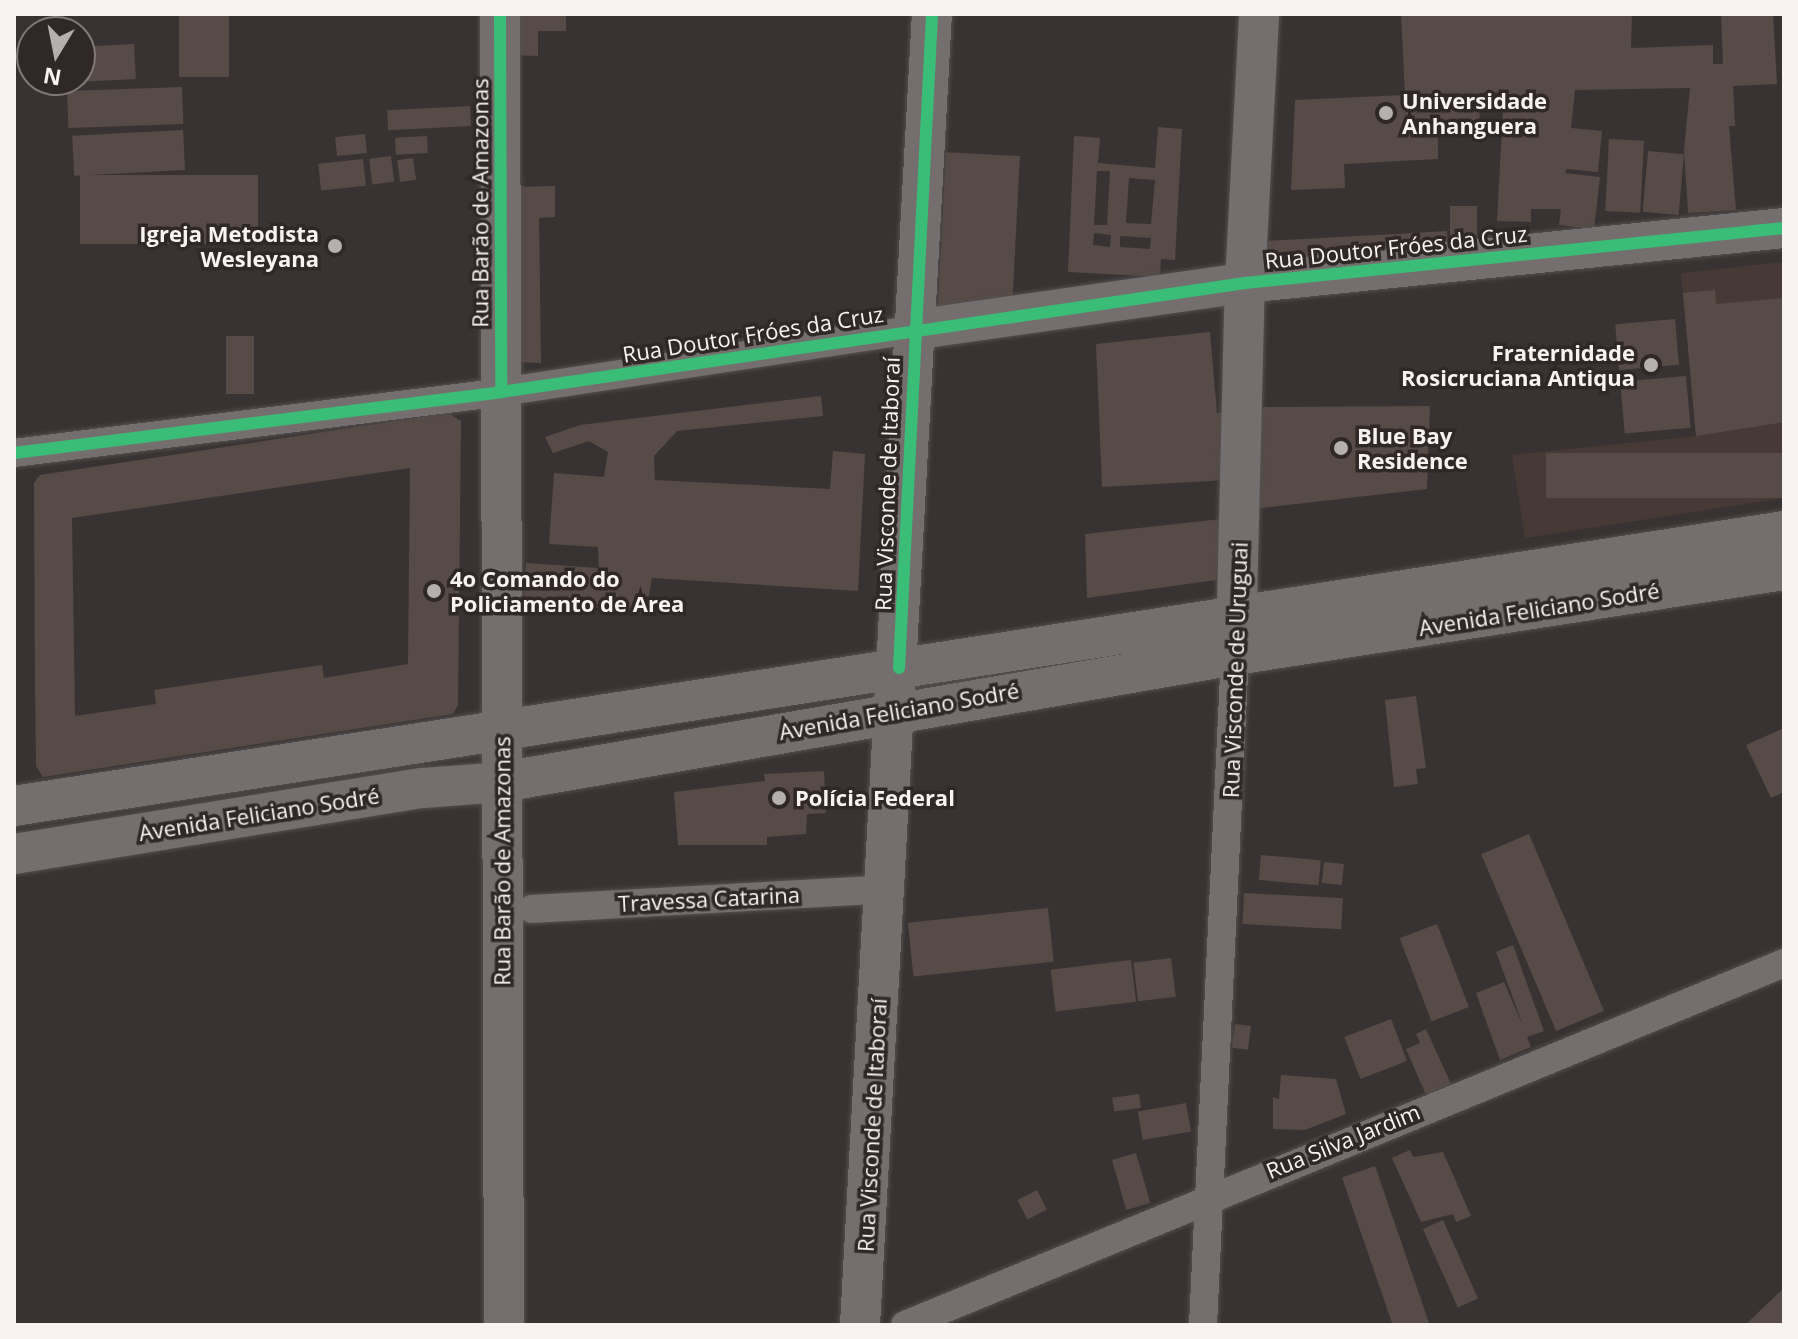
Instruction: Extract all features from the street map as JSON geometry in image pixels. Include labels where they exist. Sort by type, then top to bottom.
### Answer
[{"type":"main road","name":"Rua Barão de Amazonas","points":[[500,14],[504,1325]]},
{"type":"main road","name":"Rua Visconde de Itaboraí","points":[[860,1325],[899,668],[913,330],[932,14]]},
{"type":"main road","name":"Rua Visconde de Uruguai","points":[[1235,655],[1239,616],[1245,283],[1259,14]]},
{"type":"main road","name":"Rua Doutor Fróes da Cruz","points":[[913,330],[1245,283],[1784,228]]},
{"type":"main road","name":"Avenida Feliciano Sodré","points":[[14,806],[502,733],[899,668],[1784,531]]},
{"type":"main road","name":"Avenida Feliciano Sodré","points":[[14,854],[423,788],[502,782],[895,711],[1784,570]]},
{"type":"street","name":"Rua Doutor Fróes da Cruz","points":[[14,453],[501,392],[913,330]]},
{"type":"street","name":"Rua Visconde de Uruguai","points":[[1203,1325],[1235,655]]},
{"type":"street","name":"Travessa Catarina","points":[[532,909],[886,889]]},
{"type":"street","name":"Rua Silva Jardim","points":[[905,1325],[1784,963]]},
{"type":"shaded area","points":[[1784,262],[1784,498],[1525,538],[1512,455],[1696,436],[1681,273]]},
{"type":"building","points":[[179,14],[229,14],[229,77],[179,77]]},
{"type":"building","points":[[512,14],[566,14],[566,31],[538,31],[538,56],[512,55]]},
{"type":"building","name":"Universidade Anhanguera","points":[[1401,14],[1632,14],[1631,48],[1713,45],[1713,64],[1723,64],[1721,14],[1773,14],[1777,84],[1733,86],[1735,126],[1729,126],[1736,210],[1688,213],[1684,150],[1690,88],[1575,90],[1571,128],[1602,131],[1598,172],[1567,169],[1565,173],[1600,177],[1594,229],[1559,225],[1561,209],[1531,209],[1531,222],[1497,221],[1504,92],[1479,93],[1480,128],[1438,129],[1438,159],[1344,164],[1345,188],[1291,190],[1295,100],[1405,95]]},
{"type":"building","points":[[134,44],[136,79],[96,81],[96,46]]},
{"type":"building","points":[[182,87],[183,124],[68,128],[67,96],[96,96],[96,90]]},
{"type":"building","points":[[470,106],[471,126],[388,130],[387,110]]},
{"type":"building","points":[[1158,127],[1182,129],[1175,260],[1161,259],[1160,277],[1068,272],[1074,136],[1100,138],[1098,163],[1155,168]],"holes":[[[1097,171],[1110,171],[1107,225],[1094,225]],[[1129,178],[1155,180],[1151,224],[1126,223]],[[1094,233],[1111,235],[1110,247],[1093,245]],[[1120,236],[1151,238],[1150,249],[1120,247]]]},
{"type":"building","points":[[183,130],[185,170],[74,176],[72,136]]},
{"type":"building","points":[[365,134],[367,153],[337,156],[335,137]]},
{"type":"building","points":[[427,136],[428,153],[396,155],[395,138]]},
{"type":"building","points":[[1609,139],[1644,141],[1640,213],[1605,211]]},
{"type":"building","points":[[1648,151],[1684,154],[1679,215],[1643,212]]},
{"type":"building","points":[[946,152],[1020,156],[1012,309],[938,305]]},
{"type":"building","points":[[391,156],[394,182],[372,184],[369,159]]},
{"type":"building","points":[[413,158],[416,180],[400,182],[397,160]]},
{"type":"building","points":[[363,159],[366,186],[321,191],[318,164]]},
{"type":"building","points":[[80,175],[258,175],[258,244],[80,244]]},
{"type":"building","points":[[555,186],[555,217],[539,218],[541,363],[519,362],[505,187]]},
{"type":"building","points":[[1450,206],[1477,206],[1477,240],[1450,240]]},
{"type":"building","points":[[1447,231],[1448,250],[1263,264],[1265,241],[1395,234],[1397,246],[1396,234]]},
{"type":"building","points":[[1715,290],[1716,304],[1784,298],[1784,422],[1696,436],[1683,293]]},
{"type":"building","points":[[1675,319],[1679,365],[1619,370],[1615,324]]},
{"type":"building","points":[[1210,332],[1217,413],[1227,412],[1228,480],[1102,487],[1096,344]]},
{"type":"building","points":[[226,336],[254,336],[254,394],[226,394]]},
{"type":"building","points":[[1686,376],[1691,428],[1625,434],[1620,382]]},
{"type":"building","points":[[821,396],[823,416],[677,431],[654,456],[655,480],[830,489],[833,451],[865,454],[858,591],[652,578],[646,613],[524,600],[526,563],[599,568],[598,547],[549,544],[554,473],[604,477],[608,452],[589,441],[553,453],[545,437],[580,425]]},
{"type":"building","name":"Blue Bay Residence","points":[[1430,406],[1427,489],[1253,509],[1254,407]]},
{"type":"building","name":"4o Comando do Policiamento de Area","points":[[448,413],[461,421],[458,705],[453,714],[43,777],[36,766],[35,681],[34,483],[40,475]],"holes":[[[410,468],[408,664],[324,678],[322,665],[154,690],[156,704],[75,716],[72,518]]]},
{"type":"building","points":[[1546,453],[1784,453],[1784,498],[1546,498]]},
{"type":"building","points":[[1221,519],[1216,580],[1087,598],[1085,534]]},
{"type":"building","points":[[1416,696],[1426,768],[1416,769],[1418,784],[1394,787],[1385,700]]},
{"type":"building","points":[[1784,728],[1784,792],[1771,798],[1746,745]]},
{"type":"building","points":[[824,771],[826,813],[807,814],[806,834],[767,837],[767,845],[678,845],[674,792],[765,781],[764,774]]},
{"type":"building","points":[[1529,834],[1604,1011],[1556,1031],[1481,854]]},
{"type":"building","points":[[1261,855],[1321,860],[1319,885],[1259,880]]},
{"type":"building","points":[[1324,862],[1344,864],[1342,885],[1322,883]]},
{"type":"building","points":[[1244,893],[1343,898],[1341,929],[1242,924]]},
{"type":"building","points":[[1048,908],[1054,962],[913,976],[908,923]]},
{"type":"building","points":[[1437,924],[1469,1007],[1432,1021],[1400,938]]},
{"type":"building","points":[[1513,945],[1544,1031],[1527,1037],[1531,1047],[1500,1060],[1476,993],[1504,982],[1524,1028],[1496,952]]},
{"type":"building","points":[[1171,958],[1176,997],[1138,1001],[1133,963]]},
{"type":"building","points":[[1131,960],[1136,1002],[1056,1012],[1051,970]]},
{"type":"building","points":[[1391,1019],[1407,1061],[1360,1079],[1344,1037]]},
{"type":"building","points":[[1235,1024],[1251,1026],[1248,1050],[1232,1048]]},
{"type":"building","points":[[1426,1029],[1451,1084],[1426,1095],[1406,1049],[1420,1043],[1416,1034]]},
{"type":"building","points":[[1281,1075],[1336,1079],[1346,1114],[1305,1130],[1273,1129],[1273,1097],[1279,1099]]},
{"type":"building","points":[[1139,1094],[1141,1108],[1114,1112],[1112,1098]]},
{"type":"building","points":[[1186,1103],[1191,1132],[1143,1140],[1138,1112]]},
{"type":"building","points":[[1410,1150],[1413,1157],[1443,1152],[1471,1216],[1456,1222],[1453,1214],[1421,1222],[1392,1158]]},
{"type":"building","points":[[1136,1153],[1150,1203],[1126,1210],[1112,1160]]},
{"type":"building","points":[[1375,1166],[1430,1325],[1393,1325],[1342,1177]]},
{"type":"building","points":[[1037,1190],[1047,1210],[1027,1220],[1017,1200]]},
{"type":"building","points":[[1443,1220],[1478,1299],[1458,1308],[1423,1229]]},
{"type":"building","points":[[1784,1288],[1784,1325],[1745,1325]]},
{"type":"cycle path","points":[[500,14],[501,392]]},
{"type":"cycle path","points":[[899,668],[932,14]]},
{"type":"cycle path","points":[[14,453],[501,392],[1245,283],[1784,228]]},
{"type":"place","name":"Universidade Anhanguera","points":[[1386,113]]},
{"type":"place","name":"Igreja Metodista Wesleyana","points":[[335,246]]},
{"type":"place","name":"Fraternidade Rosicruciana Antiqua","points":[[1651,365]]},
{"type":"place","name":"Blue Bay Residence","points":[[1341,448]]},
{"type":"place","name":"4o Comando do Policiamento de Area","points":[[434,591]]},
{"type":"place","name":"Polícia Federal","points":[[779,798]]}]
